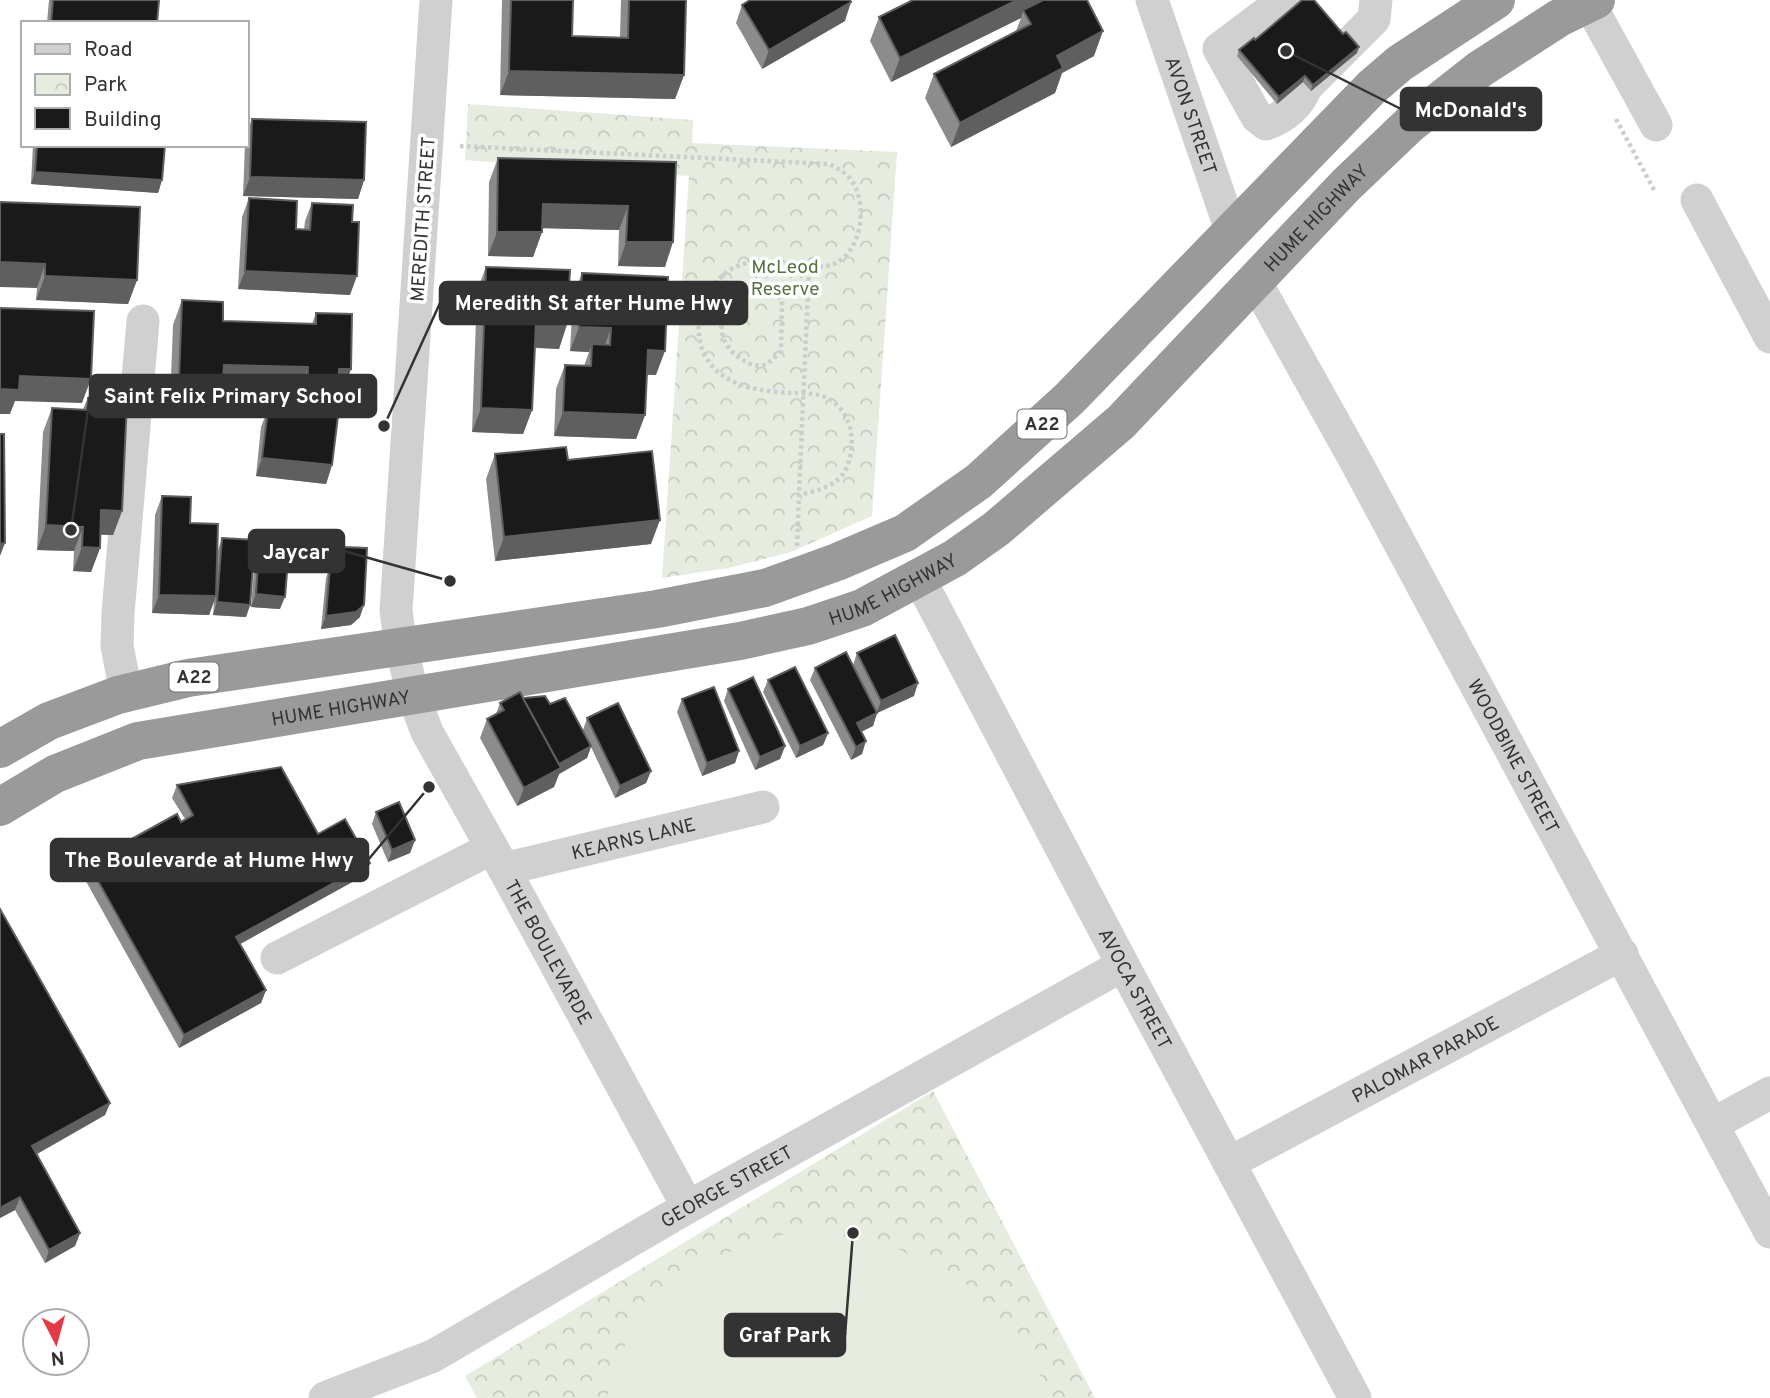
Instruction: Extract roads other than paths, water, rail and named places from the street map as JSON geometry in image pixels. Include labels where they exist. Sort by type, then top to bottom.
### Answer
[{"type":"highway","name":"A22","points":[[0,749],[48,721],[126,692],[188,678],[657,609],[765,588],[837,562],[905,533],[979,481],[1070,398],[1372,87],[1400,63],[1496,0]]},
{"type":"highway","name":"HUME HIGHWAY","points":[[0,807],[55,774],[138,741],[740,641],[808,626],[862,608],[955,558],[996,529],[1121,422],[1346,185],[1410,124],[1480,69],[1559,18],[1592,2]]},
{"type":"highway","points":[[126,692],[138,741]]},
{"type":"street","name":"MEREDITH STREET","points":[[413,694],[401,647],[396,611],[436,0]]},
{"type":"street","name":"AVON STREET","points":[[1152,0],[1232,233]]},
{"type":"street","points":[[1283,0],[1219,49],[1257,117],[1266,124],[1280,118],[1301,100],[1306,87],[1374,19],[1376,0]]},
{"type":"street","points":[[1359,35],[1362,0]]},
{"type":"street","points":[[1592,2],[1656,124]]},
{"type":"street","points":[[1697,200],[1770,337]]},
{"type":"street","name":"WOODBINE STREET","points":[[1255,281],[1355,460],[1770,1232]]},
{"type":"street","points":[[126,692],[117,646],[118,612],[143,321]]},
{"type":"street","name":"AVOCA STREET","points":[[919,578],[1355,1398]]},
{"type":"street","name":"THE BOULEVARDE","points":[[413,694],[427,732],[688,1207]]},
{"type":"street","name":"KEARNS LANE","points":[[276,958],[498,858],[763,807]]},
{"type":"street","name":"PALOMAR PARADE","points":[[1229,1163],[1622,954]]},
{"type":"street","name":"GEORGE STREET","points":[[325,1398],[433,1356],[688,1207],[1123,965]]},
{"type":"street","points":[[1713,1124],[1770,1093]]},
{"type":"place","name":"McDonald's","points":[[1286,51]]},
{"type":"place","name":"Meredith St after Hume Hwy","points":[[384,426]]},
{"type":"place","name":"Saint Felix Primary School","points":[[71,530]]},
{"type":"place","name":"Jaycar","points":[[450,581]]},
{"type":"place","name":"The Boulevarde at Hume Hwy","points":[[429,787]]},
{"type":"place","name":"Graf Park","points":[[853,1233]]},
{"type":"park label","name":"McLeod Reserve","points":[[785,277]]}]
